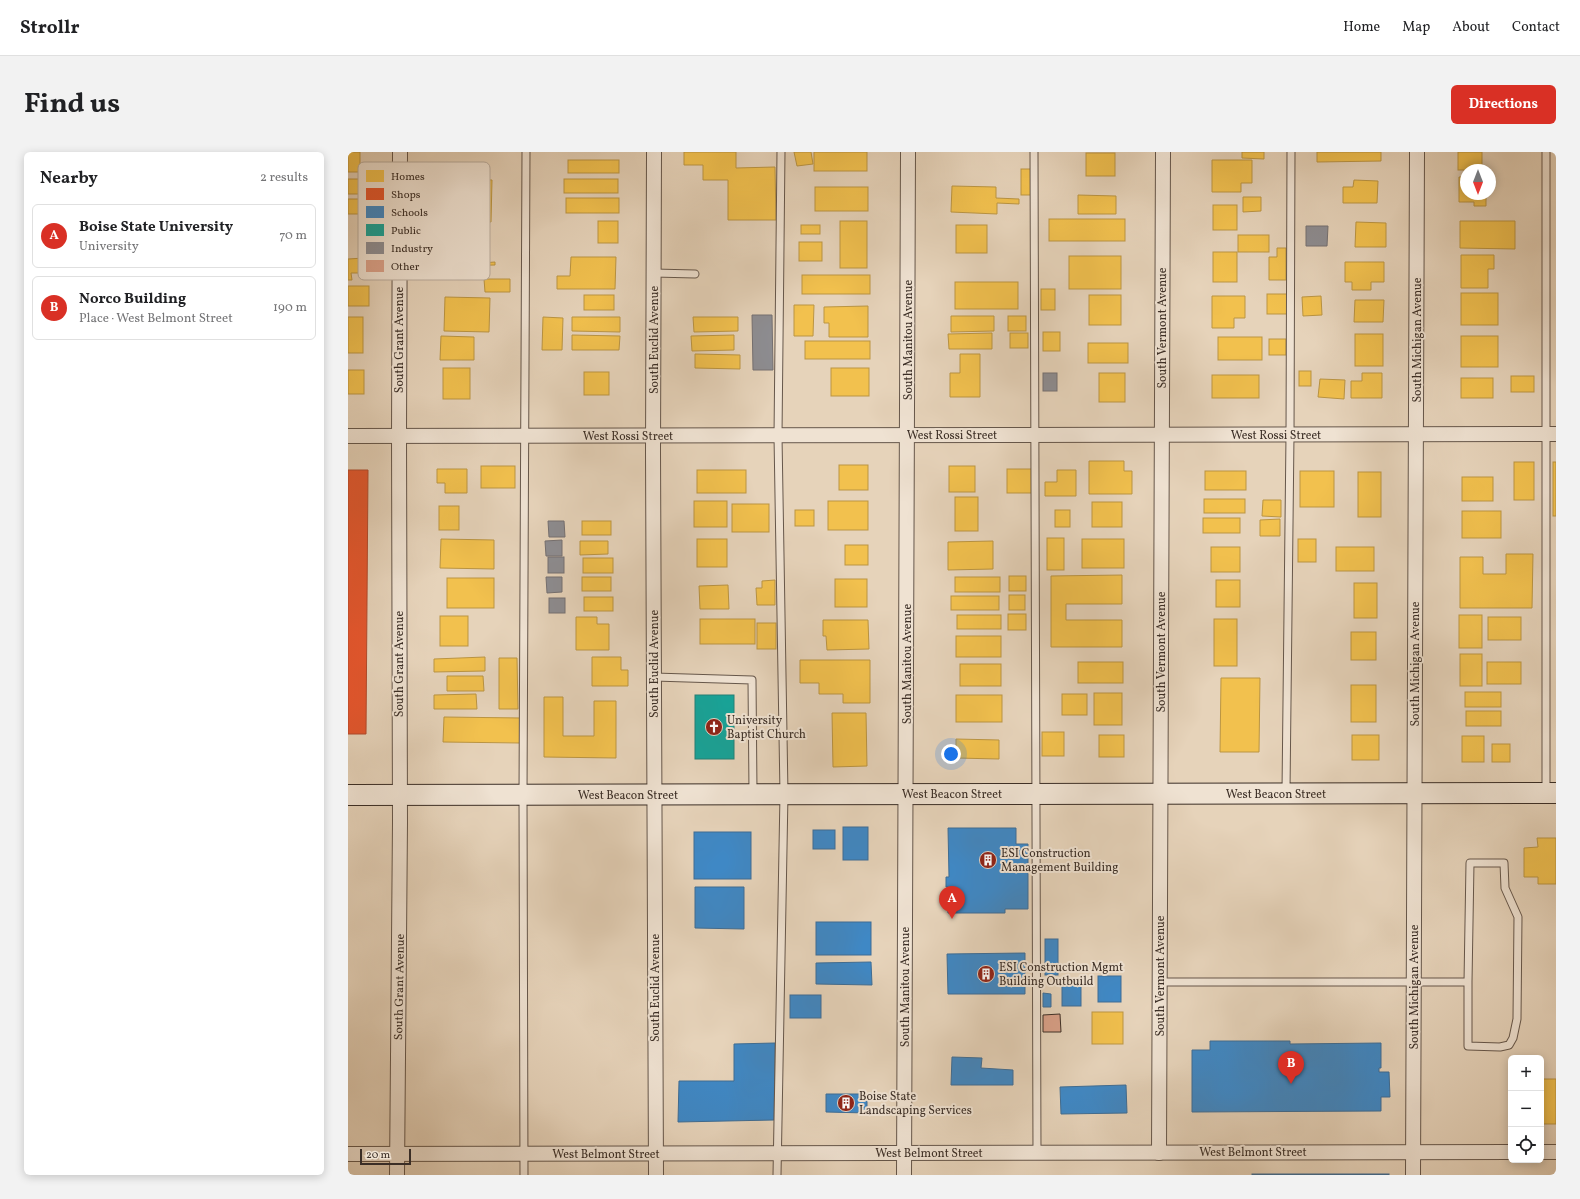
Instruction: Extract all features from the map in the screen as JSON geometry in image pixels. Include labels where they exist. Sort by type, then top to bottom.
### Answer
[{"type":"street","name":"South Grant Avenue","points":[[400,152],[400,162]]},
{"type":"street","name":"South Euclid Avenue","points":[[654,152],[654,795],[656,1175]]},
{"type":"street","name":"South Manitou Avenue","points":[[904,1175],[908,152]]},
{"type":"street","name":"South Vermont Avenue","points":[[1159,1153],[1162,152]]},
{"type":"street","name":"South Michigan Avenue","points":[[1413,1175],[1417,152]]},
{"type":"street","name":"South Grant Avenue","points":[[397,1175],[400,795],[400,280]]},
{"type":"street","name":"West Rossi Street","points":[[348,436],[1551,434]]},
{"type":"street","name":"West Beacon Street","points":[[348,795],[1551,793]]},
{"type":"street","name":"West Belmont Street","points":[[348,1154],[1508,1152]]},
{"type":"street","points":[[1544,1152],[1556,1152]]},
{"type":"lane","points":[[524,1175],[523,795],[526,436],[526,152]]},
{"type":"lane","points":[[777,1175],[784,794],[778,436],[781,152]]},
{"type":"lane","points":[[1034,152],[1037,1153]]},
{"type":"lane","points":[[1286,794],[1290,435],[1291,152]]},
{"type":"lane","points":[[1546,152],[1551,434],[1551,793]]},
{"type":"lane","points":[[654,273],[695,274]]},
{"type":"lane","points":[[654,678],[752,680],[753,795]]},
{"type":"lane","points":[[1470,863],[1504,863],[1506,888],[1518,917],[1517,1019],[1513,1038],[1509,1045],[1500,1047],[1468,1046],[1468,982],[1470,863]]},
{"type":"lane","points":[[1160,982],[1468,982]]},
{"type":"building: Homes","points":[[348,152],[360,152],[358,172],[348,172]]},
{"type":"building: Homes","points":[[684,152],[736,152],[736,168],[775,167],[776,220],[728,220],[728,180],[703,180],[703,165],[684,165]]},
{"type":"building: Homes","points":[[794,152],[811,152],[813,164],[797,166]]},
{"type":"building: Homes","points":[[814,152],[867,152],[867,171],[814,171]]},
{"type":"building: Homes","points":[[1242,152],[1264,152],[1264,159],[1242,158]]},
{"type":"building: Homes","points":[[1317,152],[1381,152],[1381,161],[1317,162]]},
{"type":"building: Homes","points":[[1458,152],[1482,152],[1482,164],[1460,164],[1460,170],[1458,170]]},
{"type":"building: Homes","points":[[1086,153],[1115,153],[1115,176],[1086,176]]},
{"type":"building: Homes","points":[[568,160],[619,160],[619,173],[568,173]]},
{"type":"building: Homes","points":[[1212,160],[1252,160],[1252,183],[1241,183],[1241,192],[1212,192]]},
{"type":"building: Homes","points":[[1021,169],[1033,169],[1033,195],[1021,195]]},
{"type":"building: Homes","points":[[1460,177],[1460,200],[1486,200],[1486,206],[1474,206],[1474,202],[1459,202]]},
{"type":"building: Homes","points":[[348,179],[358,179],[358,194],[348,194]]},
{"type":"building: Homes","points":[[564,179],[618,179],[618,193],[564,193]]},
{"type":"building: Homes","points":[[490,180],[492,180],[490,222]]},
{"type":"building: Homes","points":[[1354,180],[1378,181],[1377,203],[1343,203],[1343,187],[1353,187]]},
{"type":"building: Homes","points":[[952,186],[996,187],[996,198],[1019,199],[1019,204],[997,203],[997,214],[951,212]]},
{"type":"building: Homes","points":[[815,187],[868,187],[868,211],[815,211]]},
{"type":"building: Homes","points":[[1078,195],[1116,196],[1116,214],[1078,214]]},
{"type":"building: Homes","points":[[1243,197],[1261,197],[1261,211],[1243,212]]},
{"type":"building: Homes","points":[[566,198],[619,198],[619,213],[566,213]]},
{"type":"building: Homes","points":[[348,199],[358,199],[358,214],[348,214]]},
{"type":"building: Homes","points":[[1213,205],[1237,205],[1237,230],[1213,230]]},
{"type":"building: Homes","points":[[1049,219],[1125,219],[1125,241],[1049,241]]},
{"type":"building: Homes","points":[[598,221],[618,221],[618,243],[598,243]]},
{"type":"building: Homes","points":[[840,221],[867,221],[867,268],[840,268]]},
{"type":"building: Homes","points":[[1460,221],[1515,221],[1515,249],[1460,248]]},
{"type":"building: Homes","points":[[1356,222],[1386,223],[1386,247],[1355,247]]},
{"type":"building: Homes","points":[[801,225],[820,225],[820,234],[801,234]]},
{"type":"building: Homes","points":[[956,225],[987,225],[987,253],[956,253]]},
{"type":"building: Homes","points":[[1238,235],[1269,235],[1269,252],[1238,252]]},
{"type":"building: Homes","points":[[799,242],[822,242],[822,261],[799,261]]},
{"type":"building: Homes","points":[[1277,248],[1286,248],[1286,280],[1269,280],[1269,257],[1277,257]]},
{"type":"building: Homes","points":[[1213,252],[1237,252],[1237,282],[1213,282]]},
{"type":"building: Homes","points":[[1461,255],[1494,255],[1494,269],[1488,269],[1488,288],[1461,288]]},
{"type":"building: Homes","points":[[1069,256],[1121,256],[1121,289],[1069,289]]},
{"type":"building: Homes","points":[[571,257],[616,257],[615,289],[557,289],[557,276],[570,276]]},
{"type":"building: Homes","points":[[358,258],[358,273],[351,273],[352,280],[348,280],[348,259]]},
{"type":"building: Homes","points":[[490,262],[495,262],[495,265],[490,265]]},
{"type":"building: Homes","points":[[1345,262],[1384,262],[1384,282],[1371,282],[1371,290],[1352,290],[1352,282],[1345,282]]},
{"type":"building: Homes","points":[[802,275],[870,275],[870,294],[802,294]]},
{"type":"building: Homes","points":[[510,279],[510,292],[485,292],[484,280]]},
{"type":"building: Homes","points":[[955,282],[1018,282],[1018,309],[955,309]]},
{"type":"building: Homes","points":[[348,286],[369,286],[369,306],[348,306]]},
{"type":"building: Homes","points":[[1041,289],[1055,289],[1055,310],[1041,310]]},
{"type":"building: Homes","points":[[1461,293],[1498,293],[1498,325],[1461,325]]},
{"type":"building: Homes","points":[[1267,294],[1287,294],[1287,314],[1267,314]]},
{"type":"building: Homes","points":[[584,295],[614,295],[614,310],[584,310]]},
{"type":"building: Homes","points":[[1089,295],[1121,295],[1121,325],[1089,325]]},
{"type":"building: Homes","points":[[1212,296],[1245,296],[1245,318],[1234,318],[1234,328],[1212,328]]},
{"type":"building: Homes","points":[[1321,296],[1322,315],[1303,316],[1302,297]]},
{"type":"building: Homes","points":[[445,297],[490,298],[489,332],[444,331]]},
{"type":"building: Homes","points":[[1355,300],[1384,300],[1383,322],[1354,322]]},
{"type":"building: Homes","points":[[794,305],[814,305],[813,336],[794,336]]},
{"type":"building: Homes","points":[[868,306],[868,337],[829,337],[829,323],[824,323],[824,307]]},
{"type":"building: Homes","points":[[951,316],[994,316],[994,331],[951,332]]},
{"type":"building: Homes","points":[[1008,316],[1026,316],[1026,331],[1008,331]]},
{"type":"building: Homes","points":[[348,317],[363,317],[363,353],[348,353]]},
{"type":"building: Homes","points":[[543,317],[563,318],[562,350],[542,350]]},
{"type":"building: Homes","points":[[572,317],[620,317],[620,332],[572,331]]},
{"type":"building: Homes","points":[[693,317],[738,317],[738,331],[694,332]]},
{"type":"building: Homes","points":[[1043,332],[1060,332],[1060,351],[1043,351]]},
{"type":"building: Homes","points":[[992,333],[992,349],[949,349],[948,334]]},
{"type":"building: Homes","points":[[1010,333],[1028,333],[1028,348],[1010,348]]},
{"type":"building: Homes","points":[[1355,334],[1383,334],[1383,366],[1355,366]]},
{"type":"building: Homes","points":[[572,335],[620,336],[619,350],[572,350]]},
{"type":"building: Homes","points":[[734,335],[734,350],[692,351],[691,336]]},
{"type":"building: Homes","points":[[441,336],[474,337],[474,360],[440,360]]},
{"type":"building: Homes","points":[[1461,336],[1498,336],[1498,367],[1461,367]]},
{"type":"building: Homes","points":[[1218,337],[1262,337],[1262,360],[1218,360]]},
{"type":"building: Homes","points":[[1269,339],[1286,339],[1286,355],[1269,355]]},
{"type":"building: Homes","points":[[805,341],[870,341],[870,359],[805,359]]},
{"type":"building: Homes","points":[[1088,343],[1128,343],[1128,363],[1088,363]]},
{"type":"building: Homes","points":[[695,354],[740,355],[740,369],[695,368]]},
{"type":"building: Homes","points":[[960,354],[980,354],[980,397],[950,397],[950,373],[960,373]]},
{"type":"building: Homes","points":[[443,368],[470,368],[470,399],[443,399]]},
{"type":"building: Homes","points":[[831,368],[869,368],[869,396],[831,396]]},
{"type":"building: Homes","points":[[348,370],[364,370],[364,394],[348,394]]},
{"type":"building: Homes","points":[[1299,371],[1311,371],[1311,386],[1299,386]]},
{"type":"building: Homes","points":[[584,372],[609,372],[609,395],[584,395]]},
{"type":"building: Homes","points":[[1099,373],[1125,373],[1125,402],[1099,402]]},
{"type":"building: Homes","points":[[1362,373],[1382,373],[1382,398],[1351,398],[1351,381],[1362,381]]},
{"type":"building: Homes","points":[[1212,375],[1259,375],[1259,398],[1212,398]]},
{"type":"building: Homes","points":[[1511,376],[1534,376],[1534,392],[1511,392]]},
{"type":"building: Homes","points":[[1461,378],[1493,378],[1493,398],[1461,398]]},
{"type":"building: Homes","points":[[1320,379],[1345,380],[1344,399],[1318,397]]},
{"type":"building: Homes","points":[[1089,461],[1124,461],[1124,471],[1132,471],[1132,494],[1089,494]]},
{"type":"building: Homes","points":[[1514,462],[1534,462],[1534,500],[1514,500]]},
{"type":"building: Homes","points":[[1553,462],[1556,462],[1556,516],[1553,516]]},
{"type":"building: Homes","points":[[839,465],[868,465],[868,490],[839,490]]},
{"type":"building: Homes","points":[[481,466],[515,466],[515,488],[481,488]]},
{"type":"building: Homes","points":[[949,466],[975,466],[975,492],[949,492]]},
{"type":"building: Homes","points":[[437,469],[467,469],[467,493],[445,493],[445,483],[437,483]]},
{"type":"building: Homes","points":[[1007,469],[1033,469],[1033,493],[1007,493]]},
{"type":"building: Homes","points":[[697,470],[746,470],[746,493],[697,493]]},
{"type":"building: Homes","points":[[1057,470],[1076,470],[1076,496],[1045,496],[1045,482],[1057,482]]},
{"type":"building: Homes","points":[[1205,471],[1246,471],[1246,490],[1205,490]]},
{"type":"building: Homes","points":[[1300,471],[1334,471],[1334,507],[1300,507]]},
{"type":"building: Homes","points":[[1358,472],[1381,472],[1381,517],[1358,517]]},
{"type":"building: Homes","points":[[1462,477],[1493,477],[1493,501],[1462,501]]},
{"type":"building: Homes","points":[[955,497],[978,497],[978,531],[955,531]]},
{"type":"building: Homes","points":[[1204,499],[1245,499],[1245,513],[1204,513]]},
{"type":"building: Homes","points":[[1263,500],[1281,500],[1281,517],[1262,516]]},
{"type":"building: Homes","points":[[694,501],[727,501],[727,527],[694,527]]},
{"type":"building: Homes","points":[[828,501],[868,501],[868,530],[828,530]]},
{"type":"building: Homes","points":[[1092,502],[1122,502],[1122,527],[1092,527]]},
{"type":"building: Homes","points":[[732,504],[769,504],[769,532],[732,532]]},
{"type":"building: Homes","points":[[439,506],[459,506],[459,530],[439,530]]},
{"type":"building: Homes","points":[[795,510],[814,510],[814,526],[795,526]]},
{"type":"building: Homes","points":[[1055,510],[1070,510],[1070,527],[1055,527]]},
{"type":"building: Homes","points":[[1462,511],[1501,511],[1501,538],[1462,538]]},
{"type":"building: Homes","points":[[1203,518],[1240,518],[1240,533],[1203,533]]},
{"type":"building: Homes","points":[[1280,519],[1280,536],[1260,536],[1260,520]]},
{"type":"building: Homes","points":[[582,521],[611,521],[611,535],[582,535]]},
{"type":"building: Homes","points":[[1047,538],[1064,538],[1064,570],[1047,570]]},
{"type":"building: Homes","points":[[441,539],[494,540],[494,569],[440,568]]},
{"type":"building: Homes","points":[[697,539],[727,539],[727,567],[697,567]]},
{"type":"building: Homes","points":[[1082,539],[1124,539],[1124,568],[1082,568]]},
{"type":"building: Homes","points":[[1298,539],[1316,539],[1316,562],[1298,562]]},
{"type":"building: Homes","points":[[580,541],[608,541],[608,554],[580,555]]},
{"type":"building: Homes","points":[[993,541],[993,569],[948,570],[948,542]]},
{"type":"building: Homes","points":[[845,545],[868,545],[868,565],[845,565]]},
{"type":"building: Homes","points":[[1211,547],[1240,547],[1240,572],[1211,572]]},
{"type":"building: Homes","points":[[1336,547],[1374,547],[1374,571],[1336,571]]},
{"type":"building: Homes","points":[[1506,554],[1533,554],[1532,608],[1460,608],[1460,557],[1483,557],[1483,574],[1506,574]]},
{"type":"building: Homes","points":[[583,558],[613,558],[613,573],[583,573]]},
{"type":"building: Homes","points":[[1122,575],[1122,604],[1066,604],[1066,620],[1122,620],[1122,647],[1051,647],[1051,576]]},
{"type":"building: Homes","points":[[1009,576],[1026,576],[1026,591],[1009,591]]},
{"type":"building: Homes","points":[[582,577],[611,577],[611,591],[582,591]]},
{"type":"building: Homes","points":[[955,577],[1000,577],[1000,592],[955,592]]},
{"type":"building: Homes","points":[[447,578],[494,578],[494,608],[447,608]]},
{"type":"building: Homes","points":[[835,579],[867,579],[867,607],[835,607]]},
{"type":"building: Homes","points":[[775,580],[775,605],[757,605],[756,588],[762,588],[762,581]]},
{"type":"building: Homes","points":[[1216,580],[1240,580],[1240,607],[1216,607]]},
{"type":"building: Homes","points":[[1354,583],[1377,583],[1377,618],[1354,618]]},
{"type":"building: Homes","points":[[728,585],[729,609],[700,609],[699,586]]},
{"type":"building: Homes","points":[[1009,595],[1025,595],[1025,610],[1009,610]]},
{"type":"building: Homes","points":[[951,596],[999,596],[999,610],[951,610]]},
{"type":"building: Homes","points":[[584,597],[613,597],[613,611],[584,611]]},
{"type":"building: Homes","points":[[1008,614],[1026,614],[1026,630],[1008,630]]},
{"type":"building: Homes","points":[[957,615],[1001,615],[1001,629],[957,629]]},
{"type":"building: Homes","points":[[1459,615],[1482,615],[1482,648],[1459,648]]},
{"type":"building: Homes","points":[[440,616],[468,616],[468,646],[440,646]]},
{"type":"building: Homes","points":[[576,617],[597,617],[597,624],[609,624],[609,650],[576,650]]},
{"type":"building: Homes","points":[[1488,617],[1521,617],[1521,640],[1488,640]]},
{"type":"building: Homes","points":[[700,619],[755,619],[755,644],[700,644]]},
{"type":"building: Homes","points":[[1214,619],[1237,619],[1237,666],[1214,666]]},
{"type":"building: Homes","points":[[823,620],[868,620],[869,649],[827,650],[826,636],[823,636]]},
{"type":"building: Homes","points":[[757,623],[776,623],[776,649],[757,649]]},
{"type":"building: Homes","points":[[1351,632],[1376,632],[1376,660],[1351,660]]},
{"type":"building: Homes","points":[[956,636],[1001,636],[1001,657],[956,657]]},
{"type":"building: Homes","points":[[1460,654],[1482,654],[1482,686],[1460,686]]},
{"type":"building: Homes","points":[[485,657],[485,671],[434,672],[434,659]]},
{"type":"building: Homes","points":[[592,657],[621,657],[621,670],[628,670],[628,686],[592,686]]},
{"type":"building: Homes","points":[[499,658],[517,658],[518,709],[499,709]]},
{"type":"building: Homes","points":[[800,660],[870,660],[870,703],[843,703],[843,694],[819,694],[819,683],[800,683]]},
{"type":"building: Homes","points":[[1078,662],[1123,662],[1123,683],[1078,683]]},
{"type":"building: Homes","points":[[1487,662],[1521,662],[1521,684],[1487,684]]},
{"type":"building: Homes","points":[[960,664],[1001,664],[1001,686],[960,686]]},
{"type":"building: Homes","points":[[447,676],[483,676],[484,691],[447,691]]},
{"type":"building: Homes","points":[[1221,678],[1260,678],[1259,752],[1220,752]]},
{"type":"building: Homes","points":[[1351,685],[1376,685],[1376,722],[1351,722]]},
{"type":"building: Homes","points":[[1465,692],[1501,692],[1501,707],[1465,707]]},
{"type":"building: Homes","points":[[1094,693],[1122,693],[1122,725],[1094,725]]},
{"type":"building: Homes","points":[[476,694],[477,709],[434,709],[434,695]]},
{"type":"building: Homes","points":[[1062,694],[1087,694],[1087,715],[1062,715]]},
{"type":"building: Homes","points":[[956,695],[1002,695],[1002,722],[956,722]]},
{"type":"building: Homes","points":[[544,697],[563,697],[563,736],[594,736],[594,701],[616,701],[616,758],[544,757]]},
{"type":"building: Homes","points":[[1466,711],[1501,711],[1501,726],[1466,726]]},
{"type":"building: Homes","points":[[832,713],[866,713],[867,766],[833,767]]},
{"type":"building: Homes","points":[[444,717],[521,718],[520,743],[443,742]]},
{"type":"building: Homes","points":[[1042,732],[1064,732],[1064,756],[1042,756]]},
{"type":"building: Homes","points":[[1099,735],[1124,735],[1124,757],[1099,757]]},
{"type":"building: Homes","points":[[1352,735],[1379,735],[1379,760],[1352,760]]},
{"type":"building: Homes","points":[[1462,736],[1484,736],[1484,762],[1462,762]]},
{"type":"building: Homes","points":[[956,739],[999,740],[999,759],[956,758]]},
{"type":"building: Homes","points":[[1492,744],[1510,744],[1510,762],[1492,762]]},
{"type":"building: Homes","points":[[1537,838],[1556,838],[1556,884],[1538,884],[1538,877],[1524,877],[1524,848],[1538,847]]},
{"type":"building: Homes","points":[[1092,1012],[1123,1012],[1123,1044],[1092,1044]]},
{"type":"building: Homes","points":[[1544,1079],[1556,1079],[1556,1124],[1544,1124]]},
{"type":"building: Shops","points":[[348,470],[368,470],[366,734],[348,734]]},
{"type":"building: Schools","points":[[843,827],[868,827],[868,860],[843,860]]},
{"type":"building: Schools","name":"ESI Construction Management Building","points":[[948,828],[1016,828],[1016,844],[1028,844],[1028,909],[1005,909],[1005,913],[948,913],[948,887],[946,887],[946,877],[949,877]]},
{"type":"building: Schools","points":[[813,830],[835,830],[835,849],[813,849]]},
{"type":"building: Schools","points":[[694,832],[751,832],[751,879],[694,879]]},
{"type":"building: Schools","points":[[695,887],[744,887],[744,929],[695,928]]},
{"type":"building: Schools","points":[[816,922],[871,922],[871,955],[816,955]]},
{"type":"building: Schools","points":[[1045,939],[1058,939],[1058,975],[1045,975]]},
{"type":"building: Schools","name":"ESI Construction Mgmt Building Outbuild","points":[[1025,953],[1025,994],[948,994],[947,954]]},
{"type":"building: Schools","points":[[871,962],[872,985],[816,984],[816,963]]},
{"type":"building: Schools","points":[[1098,976],[1121,976],[1121,1002],[1098,1002]]},
{"type":"building: Schools","points":[[1062,981],[1081,981],[1081,1006],[1062,1006]]},
{"type":"building: Schools","points":[[1043,993],[1051,994],[1051,1007],[1043,1007]]},
{"type":"building: Schools","points":[[790,995],[821,995],[821,1018],[790,1018]]},
{"type":"building: Schools","points":[[1210,1041],[1290,1041],[1290,1044],[1381,1043],[1381,1068],[1379,1068],[1379,1072],[1389,1072],[1390,1097],[1381,1097],[1381,1111],[1192,1112],[1192,1050],[1210,1050]]},
{"type":"building: Schools","points":[[775,1043],[774,1120],[678,1122],[679,1081],[734,1081],[734,1044]]},
{"type":"building: Schools","points":[[952,1057],[982,1058],[981,1068],[1013,1070],[1013,1085],[951,1085]]},
{"type":"building: Schools","points":[[1126,1085],[1127,1113],[1061,1114],[1060,1087]]},
{"type":"building: Schools","name":"Boise State Landscaping Services","points":[[826,1094],[867,1094],[867,1113],[826,1112]]},
{"type":"building: Schools","points":[[1389,1174],[1389,1175],[1252,1175]]},
{"type":"building: Public","name":"University Baptist Church","points":[[695,695],[734,695],[734,759],[695,759]]},
{"type":"building: Industry","points":[[1306,226],[1328,226],[1327,246],[1306,246]]},
{"type":"building: Industry","points":[[752,315],[772,315],[773,370],[753,370]]},
{"type":"building: Industry","points":[[1043,373],[1057,373],[1057,391],[1043,391]]},
{"type":"building: Industry","points":[[548,521],[564,521],[565,537],[549,537]]},
{"type":"building: Industry","points":[[562,540],[562,556],[546,556],[545,541]]},
{"type":"building: Industry","points":[[548,557],[564,557],[564,573],[548,573]]},
{"type":"building: Industry","points":[[546,577],[562,577],[562,592],[547,593]]},
{"type":"building: Industry","points":[[549,598],[565,598],[565,613],[549,613]]},
{"type":"building: Other","points":[[1060,1014],[1061,1032],[1043,1032],[1043,1015]]},
{"type":"place","name":"University Baptist Church","points":[[714,727]]},
{"type":"place","name":"ESI Construction Management Building","points":[[988,860]]},
{"type":"place","name":"Boise State University","points":[[952,919]]},
{"type":"place","name":"ESI Construction Mgmt Building Outbuild","points":[[986,974]]},
{"type":"place","name":"Norco Building","points":[[1291,1084]]},
{"type":"place","name":"Boise State Landscaping Services","points":[[846,1103]]}]
